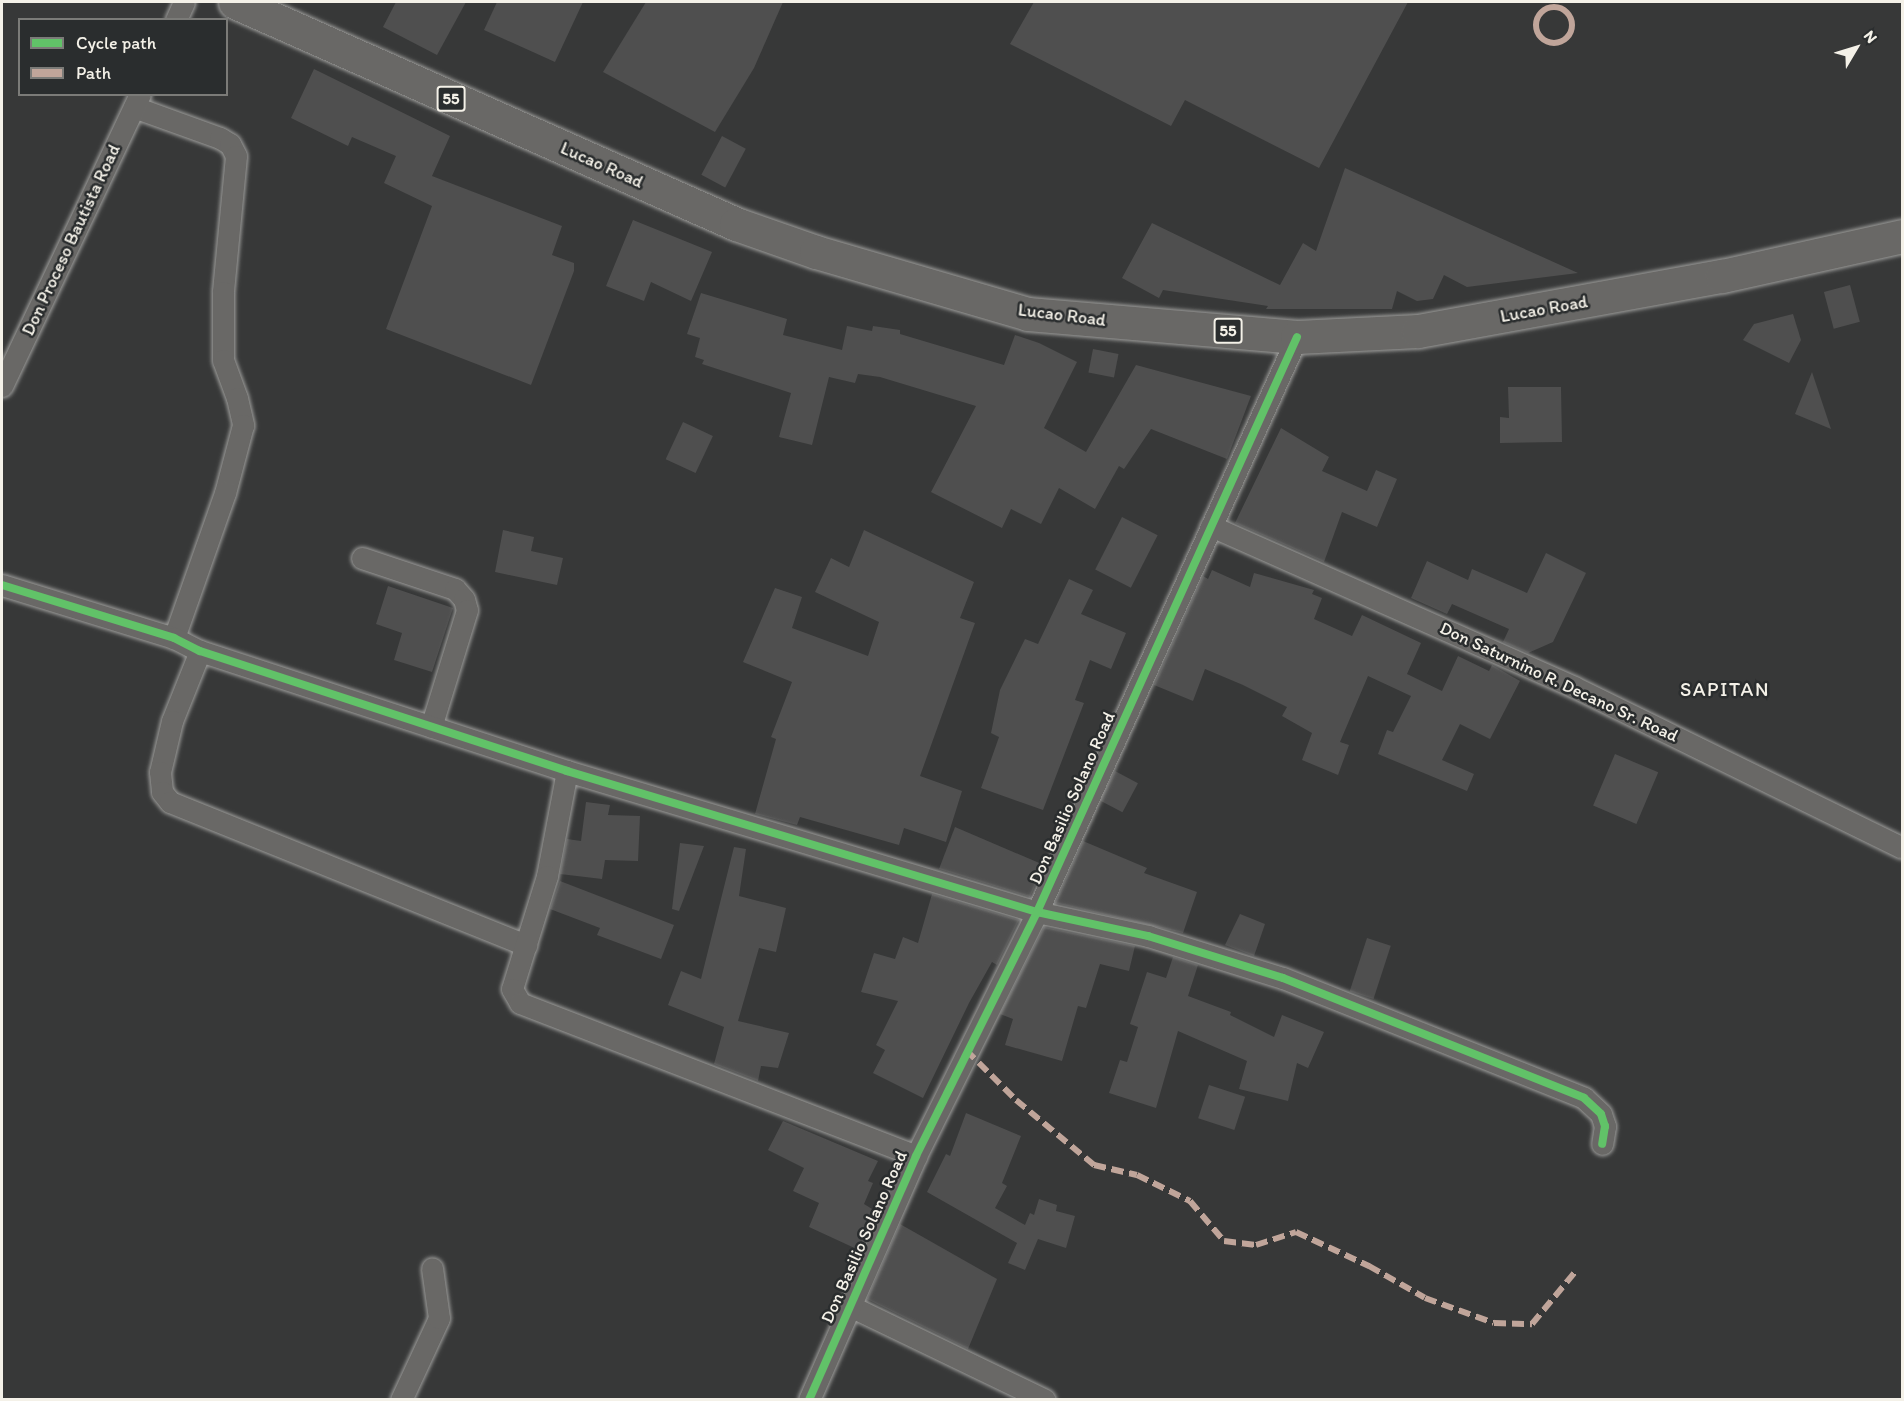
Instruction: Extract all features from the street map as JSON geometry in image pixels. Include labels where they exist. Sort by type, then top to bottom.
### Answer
[{"type":"highway","name":"Lucao Road","points":[[235,2],[735,224],[816,252],[1028,314],[1297,337],[1418,331],[1700,280],[1902,236]]},
{"type":"highway","points":[[288,2],[328,45]]},
{"type":"street","points":[[177,18],[184,2]]},
{"type":"street","points":[[137,101],[220,138],[230,144],[236,156],[223,292],[223,360],[243,425],[225,493],[174,638]]},
{"type":"street","name":"Don Proceso Bautista Road","points":[[2,386],[137,101]]},
{"type":"street","name":"Don Basilio Solano Road","points":[[809,1400],[916,1156],[1037,912],[1297,337]]},
{"type":"street","name":"Don Saturnino R. Decano Sr. Road","points":[[1211,526],[1574,687],[1902,848]]},
{"type":"street","points":[[362,558],[455,589],[464,599],[467,610],[430,727]]},
{"type":"street","points":[[2,585],[174,638],[200,651],[567,771],[1037,912],[1148,936],[1283,978],[1532,1076],[1595,1107],[1605,1126],[1602,1144]]},
{"type":"street","points":[[200,651],[172,721],[160,772],[162,792],[170,802],[526,945]]},
{"type":"street","points":[[567,771],[547,876],[512,988],[520,1003],[916,1156]]},
{"type":"street","points":[[401,1400],[439,1318],[432,1268]]},
{"type":"street","points":[[850,1306],[1045,1400]]},
{"type":"building","points":[[396,2],[466,2],[437,55],[383,27]]},
{"type":"building","points":[[497,2],[583,2],[555,62],[484,30]]},
{"type":"building","points":[[646,2],[783,2],[754,68],[715,132],[603,72]]},
{"type":"building","points":[[1034,2],[1408,2],[1319,168],[1185,100],[1171,126],[1010,44]]},
{"type":"building","points":[[314,69],[450,136],[432,176],[562,226],[552,255],[574,263],[574,271],[531,385],[386,329],[432,206],[384,183],[396,156],[352,137],[348,146],[291,118]]},
{"type":"building","points":[[722,136],[746,149],[725,188],[701,175]]},
{"type":"building","points":[[1345,168],[1578,273],[1467,287],[1444,275],[1433,299],[1417,301],[1397,291],[1392,309],[1266,309],[1268,306],[1163,290],[1159,298],[1122,278],[1152,223],[1280,285],[1303,243],[1316,251]]},
{"type":"building","points":[[633,220],[712,252],[691,301],[651,282],[644,301],[606,286]]},
{"type":"building","points":[[1850,285],[1860,322],[1834,329],[1824,292]]},
{"type":"building","points":[[701,293],[787,319],[783,335],[842,350],[847,326],[872,331],[873,326],[900,330],[900,334],[1004,365],[1015,335],[1039,343],[1077,362],[1044,428],[1086,452],[1136,365],[1251,396],[1227,459],[1151,429],[1124,469],[1119,466],[1095,509],[1059,488],[1041,524],[1011,509],[1002,528],[931,492],[976,406],[880,377],[858,374],[855,383],[829,377],[812,445],[779,437],[791,393],[702,364],[704,360],[695,357],[700,338],[687,334]]},
{"type":"building","points":[[1793,314],[1801,340],[1789,363],[1743,340],[1754,324]]},
{"type":"building","points":[[1093,349],[1119,354],[1114,378],[1088,373]]},
{"type":"building","points":[[1812,372],[1831,429],[1795,414]]},
{"type":"building","points":[[1508,387],[1561,387],[1562,442],[1500,443],[1500,417],[1509,418]]},
{"type":"building","points":[[683,422],[713,436],[696,473],[666,459]]},
{"type":"building","points":[[1281,428],[1329,457],[1322,471],[1367,491],[1376,470],[1397,479],[1377,527],[1342,512],[1324,562],[1235,523]]},
{"type":"building","points":[[1122,517],[1158,535],[1131,588],[1095,570]]},
{"type":"building","points":[[503,530],[534,537],[531,551],[563,558],[557,585],[495,572]]},
{"type":"building","points":[[864,530],[974,582],[960,618],[975,623],[920,776],[962,791],[946,842],[904,828],[899,845],[800,817],[797,825],[755,814],[776,739],[771,737],[792,682],[743,662],[775,588],[802,597],[792,628],[868,656],[879,622],[815,592],[831,558],[849,567]]},
{"type":"building","points":[[1546,553],[1586,573],[1553,642],[1528,653],[1503,642],[1509,629],[1452,604],[1447,614],[1411,598],[1427,561],[1468,580],[1472,569],[1527,593]]},
{"type":"building","points":[[1212,570],[1250,587],[1254,573],[1314,590],[1312,594],[1322,598],[1314,619],[1352,636],[1362,615],[1421,643],[1407,674],[1442,691],[1458,656],[1489,671],[1492,665],[1520,681],[1490,739],[1460,724],[1442,760],[1474,774],[1467,791],[1378,754],[1387,730],[1393,732],[1411,696],[1368,676],[1340,742],[1349,745],[1338,775],[1302,760],[1312,733],[1282,716],[1287,707],[1243,685],[1205,669],[1193,701],[1154,685],[1203,576],[1208,579]]},
{"type":"building","points":[[1069,579],[1093,590],[1081,614],[1126,633],[1111,669],[1090,660],[1075,700],[1084,703],[1043,810],[981,788],[999,737],[991,733],[1000,690],[1025,639],[1038,644]]},
{"type":"building","points":[[388,586],[453,608],[432,672],[394,660],[402,633],[376,624]]},
{"type":"building","points":[[1615,754],[1658,772],[1636,824],[1593,806]]},
{"type":"building","points":[[1115,771],[1138,783],[1122,812],[1100,800]]},
{"type":"building","points":[[586,802],[610,805],[608,815],[640,816],[638,861],[605,860],[602,879],[560,874],[567,839],[581,841]]},
{"type":"building","points":[[955,827],[1044,865],[1030,897],[939,869]]},
{"type":"building","points":[[1083,841],[1147,868],[1144,873],[1197,892],[1183,933],[1055,903]]},
{"type":"building","points":[[680,843],[704,846],[679,911],[672,909]]},
{"type":"building","points":[[734,847],[746,849],[739,896],[786,908],[776,952],[759,948],[738,1021],[789,1033],[778,1068],[761,1066],[758,1081],[714,1064],[724,1027],[668,1005],[681,971],[701,979]]},
{"type":"building","points":[[560,881],[674,925],[661,959],[597,935],[600,928],[550,909]]},
{"type":"building","points":[[932,894],[1019,920],[997,965],[992,962],[969,1003],[923,1098],[873,1073],[885,1050],[876,1045],[898,1001],[861,992],[874,953],[895,959],[903,937],[918,943]]},
{"type":"building","points":[[1240,914],[1265,924],[1254,956],[1225,945]]},
{"type":"building","points":[[1044,927],[1135,946],[1129,971],[1100,964],[1086,1008],[1078,1006],[1062,1061],[1005,1045],[1013,1019],[1000,1014]]},
{"type":"building","points":[[1367,938],[1391,946],[1373,999],[1350,991]]},
{"type":"building","points":[[1173,957],[1198,965],[1188,996],[1231,1012],[1230,1015],[1274,1037],[1282,1015],[1324,1032],[1308,1068],[1297,1063],[1288,1101],[1239,1089],[1247,1061],[1178,1031],[1156,1108],[1109,1093],[1120,1060],[1127,1062],[1138,1027],[1130,1024],[1147,972],[1166,978]]},
{"type":"building","points":[[1209,1085],[1245,1097],[1234,1130],[1198,1118]]},
{"type":"building","points":[[966,1113],[1021,1136],[1002,1183],[1007,1186],[995,1208],[1025,1225],[1030,1213],[1034,1215],[1039,1199],[1057,1205],[1056,1211],[1075,1216],[1066,1248],[1038,1239],[1025,1270],[1008,1263],[1017,1243],[927,1192],[946,1154],[950,1156]]},
{"type":"building","points":[[783,1121],[878,1161],[868,1181],[873,1183],[864,1204],[877,1212],[861,1251],[809,1227],[819,1203],[793,1191],[804,1168],[768,1150]]},
{"type":"building","points":[[900,1224],[997,1279],[968,1349],[867,1299]]},
{"type":"marked path","points":[[1554,7],[1567,12],[1572,25],[1567,38],[1554,43],[1541,38],[1536,25],[1541,12],[1554,7]]},
{"type":"marked path","points":[[966,1050],[1016,1100],[1094,1165],[1137,1175],[1190,1201],[1224,1241],[1256,1245],[1296,1232],[1369,1266],[1425,1298],[1494,1323],[1532,1324],[1575,1272]]},
{"type":"cycle path","points":[[809,1400],[916,1156],[1037,912],[1297,337]]},
{"type":"cycle path","points":[[2,585],[174,638],[200,651],[567,771],[1037,912],[1148,936],[1283,978],[1584,1098],[1601,1114],[1605,1126],[1602,1144]]},
{"type":"district","name":"SAPITAN","points":[[1725,689]]}]
